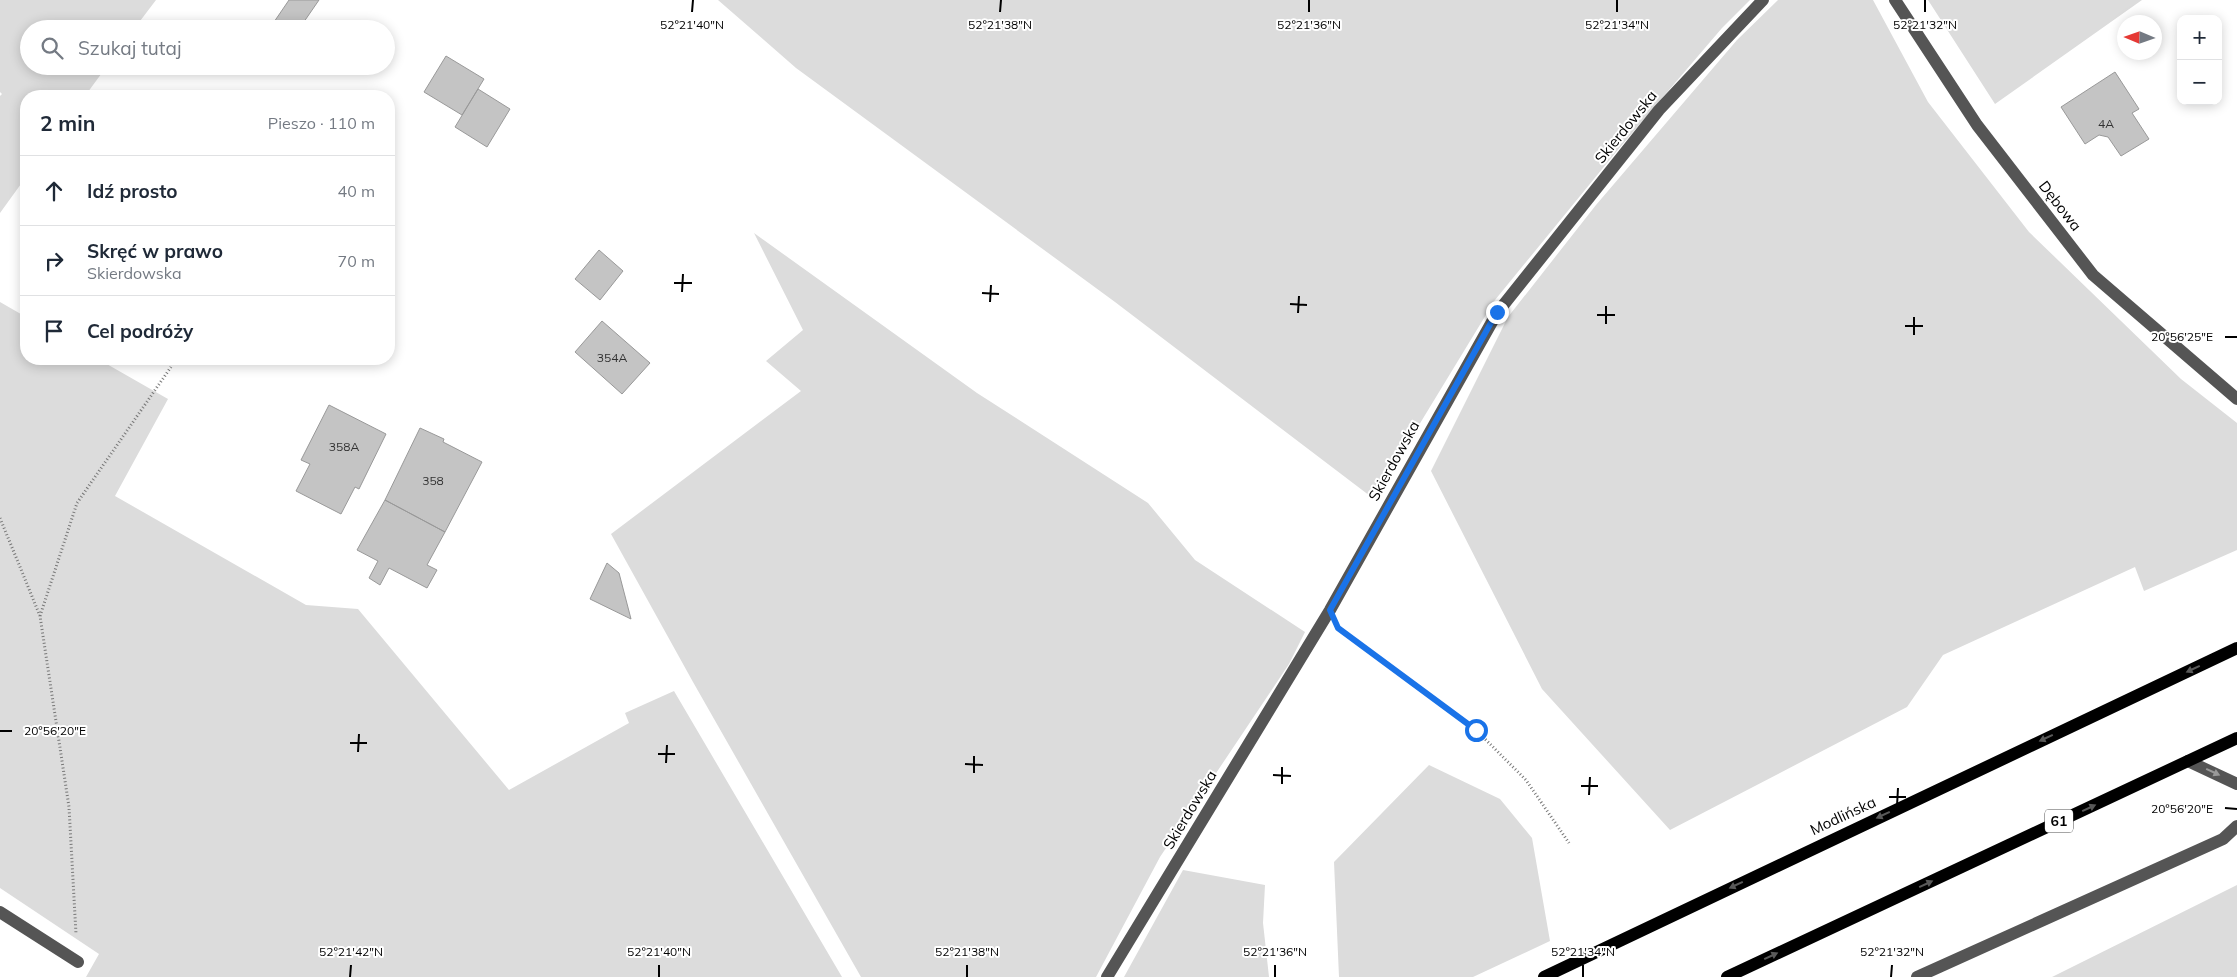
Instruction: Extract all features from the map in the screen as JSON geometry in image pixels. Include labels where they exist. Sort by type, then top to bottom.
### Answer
[{"type":"main road","name":"Modlińska","points":[[1544,977],[2237,648]]},
{"type":"main road","name":"61","points":[[1727,977],[2237,738]]},
{"type":"street","name":"Skierdowska","points":[[1107,977],[1330,610],[1497,312],[1659,110],[1763,0]]},
{"type":"street","name":"Dębowa","points":[[1895,0],[1977,125],[2093,275],[2237,399]]},
{"type":"street","points":[[2188,761],[2237,784]]},
{"type":"street","points":[[1917,977],[2223,839],[2237,826]]},
{"type":"street","points":[[0,912],[78,962]]},
{"type":"path","points":[[40,616],[77,503],[171,367]]},
{"type":"path","points":[[0,518],[40,616],[69,807],[78,962]]},
{"type":"path","points":[[1330,610],[1338,628],[1476,730],[1526,780],[1569,843]]},
{"type":"shaded area","points":[[0,0],[156,0],[141,20],[20,20],[20,75],[100,75],[89,90],[20,90],[20,185],[0,213],[0,96],[2,94],[0,92]]},
{"type":"shaded area","points":[[718,0],[1750,0],[1722,28],[1616,152],[1495,300],[1374,499],[1115,302],[796,68]]},
{"type":"shaded area","points":[[1778,0],[1873,0],[1928,102],[2029,232],[2181,379],[2237,423],[2237,550],[2144,591],[2135,567],[1943,655],[1907,707],[1670,830],[1542,689],[1431,471],[1508,317],[1596,205],[1737,40]]},
{"type":"shaded area","points":[[1928,0],[2142,0],[2121,15],[2117,15],[2117,18],[1995,104]]},
{"type":"shaded area","points":[[754,233],[977,393],[1148,503],[1195,560],[1305,632],[1289,664],[1160,857],[1096,977],[861,977],[611,534],[801,391],[766,361],[803,330]]},
{"type":"shaded area","points":[[0,302],[20,314],[20,365],[108,365],[168,399],[115,496],[306,605],[358,609],[509,790],[629,723],[625,713],[674,691],[842,977],[86,977],[99,954],[0,888]]},
{"type":"shaded area","points":[[1429,765],[1500,799],[1532,838],[1550,941],[1473,977],[1339,977],[1334,862]]},
{"type":"shaded area","points":[[1183,870],[1265,885],[1263,923],[1269,977],[1124,977]]},
{"type":"shaded area","points":[[2237,885],[2237,977],[2052,977]]},
{"type":"building","points":[[289,0],[319,0],[305,20],[275,20]]},
{"type":"building","points":[[446,56],[484,79],[462,115],[424,92]]},
{"type":"building","points":[[2115,72],[2139,109],[2132,113],[2149,139],[2121,156],[2108,137],[2099,135],[2085,144],[2061,107]]},
{"type":"building","points":[[478,89],[510,109],[487,147],[455,127]]},
{"type":"building","points":[[599,250],[623,271],[600,300],[575,279]]},
{"type":"building","points":[[602,321],[650,363],[622,394],[575,352]]},
{"type":"building","points":[[329,405],[386,434],[359,489],[355,487],[341,514],[296,491],[310,464],[301,460]]},
{"type":"building","points":[[420,428],[444,439],[443,442],[482,462],[445,532],[385,500]]},
{"type":"building","points":[[385,500],[445,532],[427,565],[437,570],[427,588],[389,568],[380,585],[369,578],[378,561],[357,550]]},
{"type":"building","points":[[607,563],[619,573],[631,619],[590,599]]},
{"type":"route","points":[[1476,730],[1338,628],[1330,610],[1436,417],[1497,312]]}]
